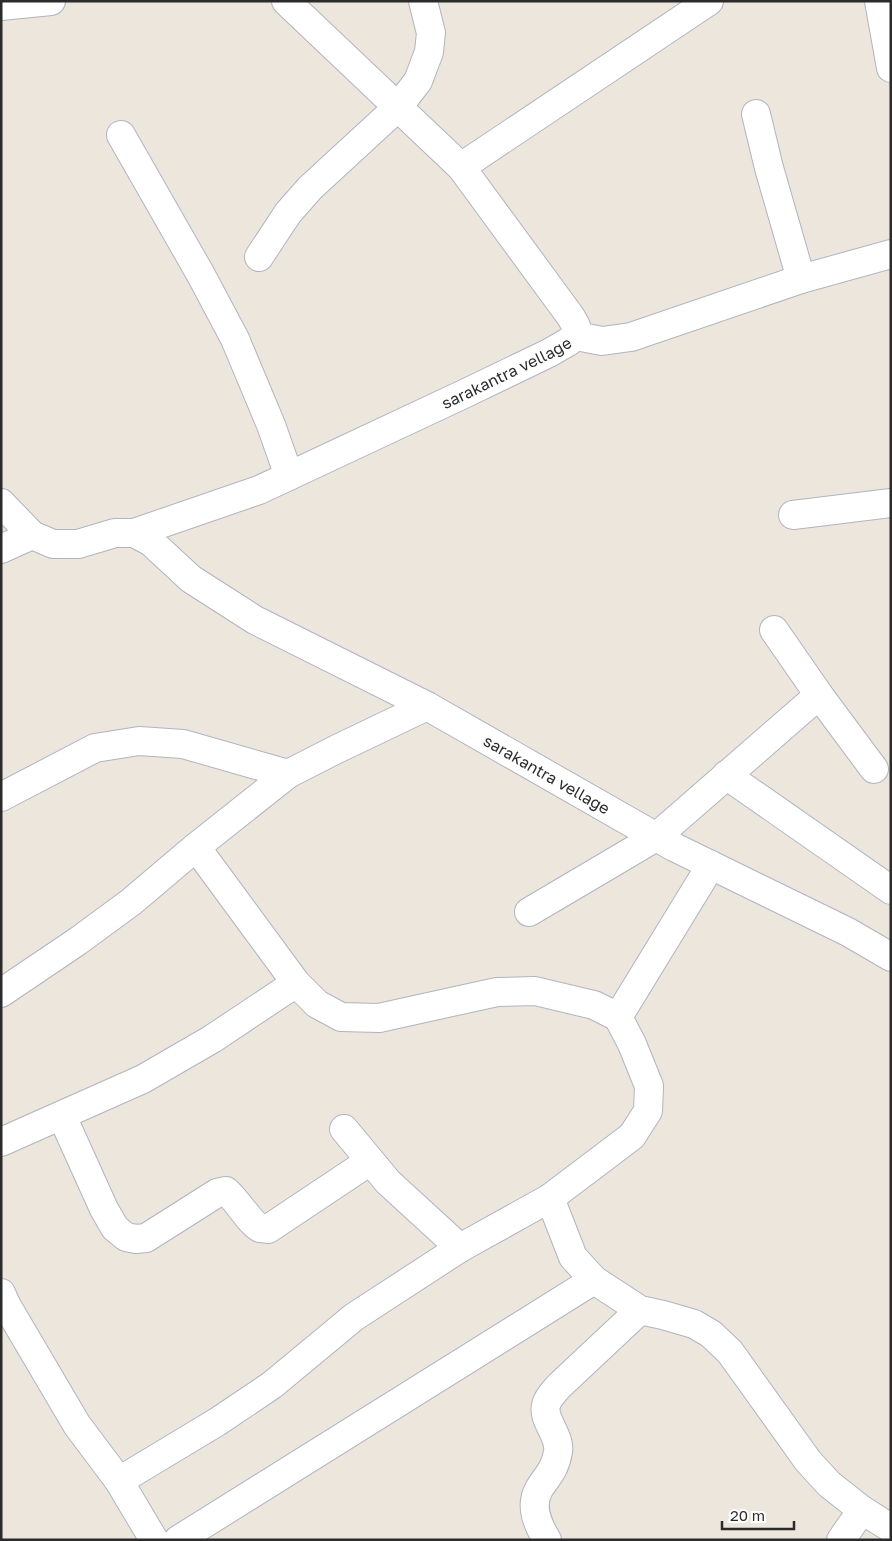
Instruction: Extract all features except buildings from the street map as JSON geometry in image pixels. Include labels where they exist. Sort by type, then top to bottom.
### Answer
[{"type":"street","points":[[1,6],[50,1]]},
{"type":"street","name":"sarakantra vellage","points":[[1,503],[32,535],[54,544],[78,544],[115,534],[134,533],[259,490],[549,353],[576,336],[576,326],[571,317],[461,167],[286,1]]},
{"type":"street","points":[[260,257],[288,213],[310,188],[398,107],[418,81],[429,52],[431,32],[423,1]]},
{"type":"street","points":[[461,167],[710,1]]},
{"type":"street","points":[[878,1],[891,68]]},
{"type":"street","points":[[756,114],[769,168],[801,279]]},
{"type":"street","points":[[121,135],[236,339],[271,425],[289,476]]},
{"type":"street","points":[[576,336],[602,342],[631,337],[801,279],[891,254]]},
{"type":"street","points":[[792,515],[891,503]]},
{"type":"street","name":"sarakantra vellage","points":[[134,533],[151,542],[191,579],[255,620],[428,706],[656,837],[848,932],[891,957]]},
{"type":"street","points":[[1,550],[32,535]]},
{"type":"street","points":[[774,630],[819,695],[874,768]]},
{"type":"street","points":[[529,912],[656,837],[819,695]]},
{"type":"street","points":[[1,993],[131,902],[196,847],[288,774],[337,748],[428,706]]},
{"type":"street","points":[[1,797],[95,748],[139,741],[183,744],[288,774]]},
{"type":"street","points":[[726,775],[891,890]]},
{"type":"street","points":[[118,1482],[217,1422],[272,1385],[354,1317],[460,1248],[550,1198],[632,1136],[648,1111],[649,1086],[632,1044],[618,1017],[594,1005],[535,992],[497,992],[379,1018],[341,1017],[317,1004],[296,982],[196,847]]},
{"type":"street","points":[[618,1017],[711,865]]},
{"type":"street","points":[[1,1142],[144,1079],[212,1039],[296,982]]},
{"type":"street","points":[[62,1116],[104,1209],[115,1228],[126,1237],[136,1239],[146,1238],[217,1193],[226,1191],[254,1223],[260,1228],[268,1229],[370,1161]]},
{"type":"street","points":[[344,1129],[388,1182],[460,1248]]},
{"type":"street","points":[[550,1198],[573,1256],[594,1280],[640,1310],[694,1324],[711,1334],[730,1352],[808,1461],[829,1484],[862,1510],[891,1528]]},
{"type":"street","points":[[178,1540],[594,1280]]},
{"type":"street","points":[[3,1302],[77,1425],[118,1482],[154,1540]]},
{"type":"street","points":[[547,1540],[535,1513],[535,1499],[555,1464],[559,1450],[556,1437],[546,1414],[546,1406],[550,1397],[559,1386],[640,1310]]},
{"type":"street","points":[[841,1540],[862,1510]]}]
